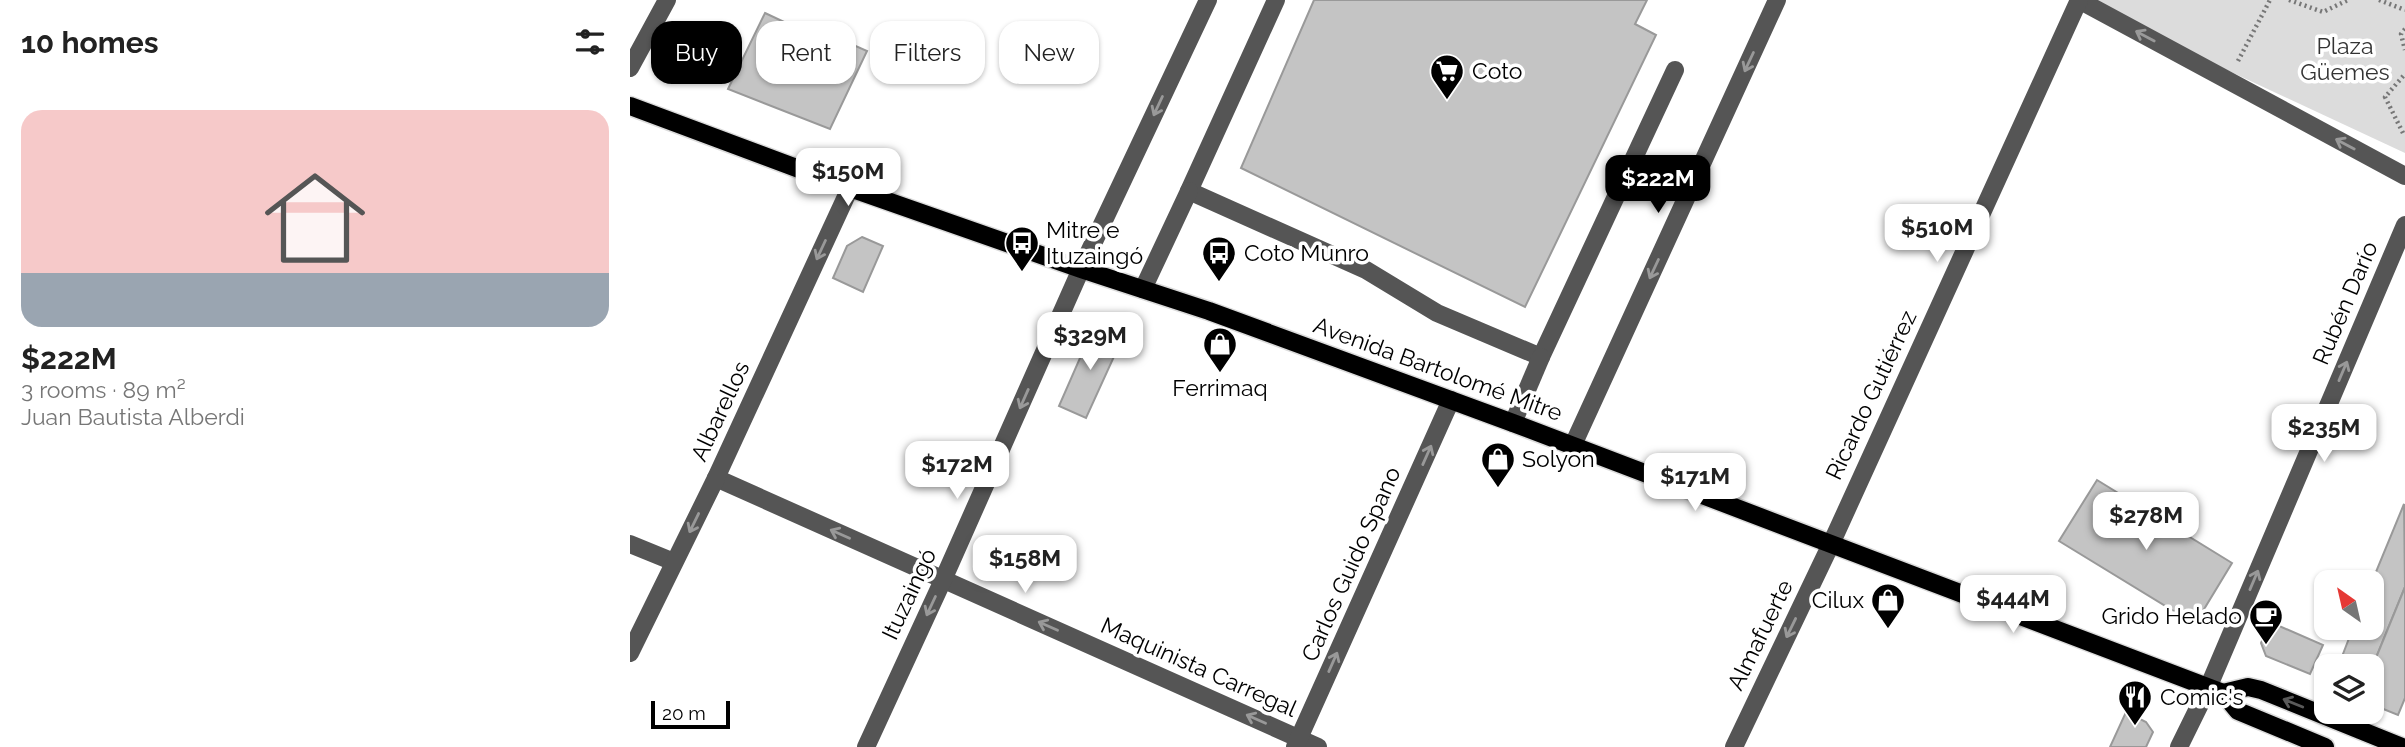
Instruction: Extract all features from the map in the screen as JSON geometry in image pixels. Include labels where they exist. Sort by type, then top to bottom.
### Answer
[{"type":"main road","name":"Avenida Bartolomé Mitre","points":[[630,106],[850,188],[1209,311],[1573,445],[2216,691],[2238,712],[2325,747]]},
{"type":"main road","name":"Avenida Bartolomé Mitre","points":[[2216,691],[2248,687],[2261,690],[2402,747]]},
{"type":"street","points":[[630,68],[667,0]]},
{"type":"street","name":"Ituzaingó","points":[[866,747],[1081,269],[1208,0]]},
{"type":"street","points":[[1143,289],[1276,0]]},
{"type":"street","points":[[1573,445],[1777,0]]},
{"type":"street","points":[[2079,0],[2405,176]]},
{"type":"street","name":"Ricardo Gutiérrez","points":[[1831,544],[2079,0]]},
{"type":"street","points":[[1513,423],[1675,70]]},
{"type":"street","name":"Albarellos","points":[[630,653],[716,478],[850,188]]},
{"type":"street","points":[[1189,191],[1366,270],[1437,313],[1541,357]]},
{"type":"street","name":"Rubén Darío","points":[[2179,747],[2216,691],[2405,225]]},
{"type":"street","name":"Carlos Guido Spano","points":[[1297,743],[1451,400]]},
{"type":"street","name":"Maquinista Carregal","points":[[716,478],[1297,743],[1318,747]]},
{"type":"street","points":[[630,544],[674,562]]},
{"type":"street","name":"Almafuerte","points":[[1734,747],[1831,544]]},
{"type":"path","points":[[2236,65],[2270,0]]},
{"type":"path","points":[[2289,0],[2323,12],[2348,0]]},
{"type":"path","points":[[2379,0],[2405,10]]},
{"type":"path","points":[[2405,29],[2401,34],[2405,50]]},
{"type":"path","points":[[2403,134],[2385,97],[2405,74]]},
{"type":"green space","name":"Plaza Güemes","points":[[2085,0],[2405,0],[2405,153],[2083,3]]},
{"type":"building","name":"Coto","points":[[1314,0],[1647,0],[1635,24],[1656,35],[1525,307],[1241,168]]},
{"type":"building","points":[[765,13],[782,21],[761,21]]},
{"type":"building","points":[[756,31],[756,84],[851,84],[830,129],[728,89],[730,84],[742,84],[742,60]]},
{"type":"building","points":[[856,46],[867,51],[856,74]]},
{"type":"building","points":[[862,237],[883,246],[863,292],[833,278],[847,246]]},
{"type":"building","points":[[1094,326],[1122,339],[1086,418],[1059,406]]},
{"type":"building","points":[[2097,480],[2232,563],[2195,624],[2059,541]]},
{"type":"building","points":[[2404,504],[2405,587],[2384,638],[2384,570],[2377,570]]},
{"type":"building","points":[[2405,587],[2405,698],[2398,715],[2384,709],[2384,654],[2378,654]]},
{"type":"building","points":[[2270,622],[2323,645],[2319,654],[2314,654],[2314,665],[2310,674],[2266,656],[2261,643]]},
{"type":"building","points":[[2348,640],[2383,640],[2378,654],[2343,654]]},
{"type":"building","name":"Comic's","points":[[2126,712],[2146,722],[2153,732],[2146,747],[2110,747]]},
{"type":"place","name":"Coto","points":[[1447,101]]},
{"type":"place","name":"Mitre e Ituzaingó","points":[[1022,273]]},
{"type":"place","name":"Coto Munro","points":[[1219,283]]},
{"type":"place","name":"Ferrimaq","points":[[1220,374]]},
{"type":"place","name":"Solyon","points":[[1498,489]]},
{"type":"place","name":"Cilux","points":[[1888,630]]},
{"type":"place","name":"Grido Helado","points":[[2266,646]]},
{"type":"place","name":"Comic's","points":[[2135,727]]}]
